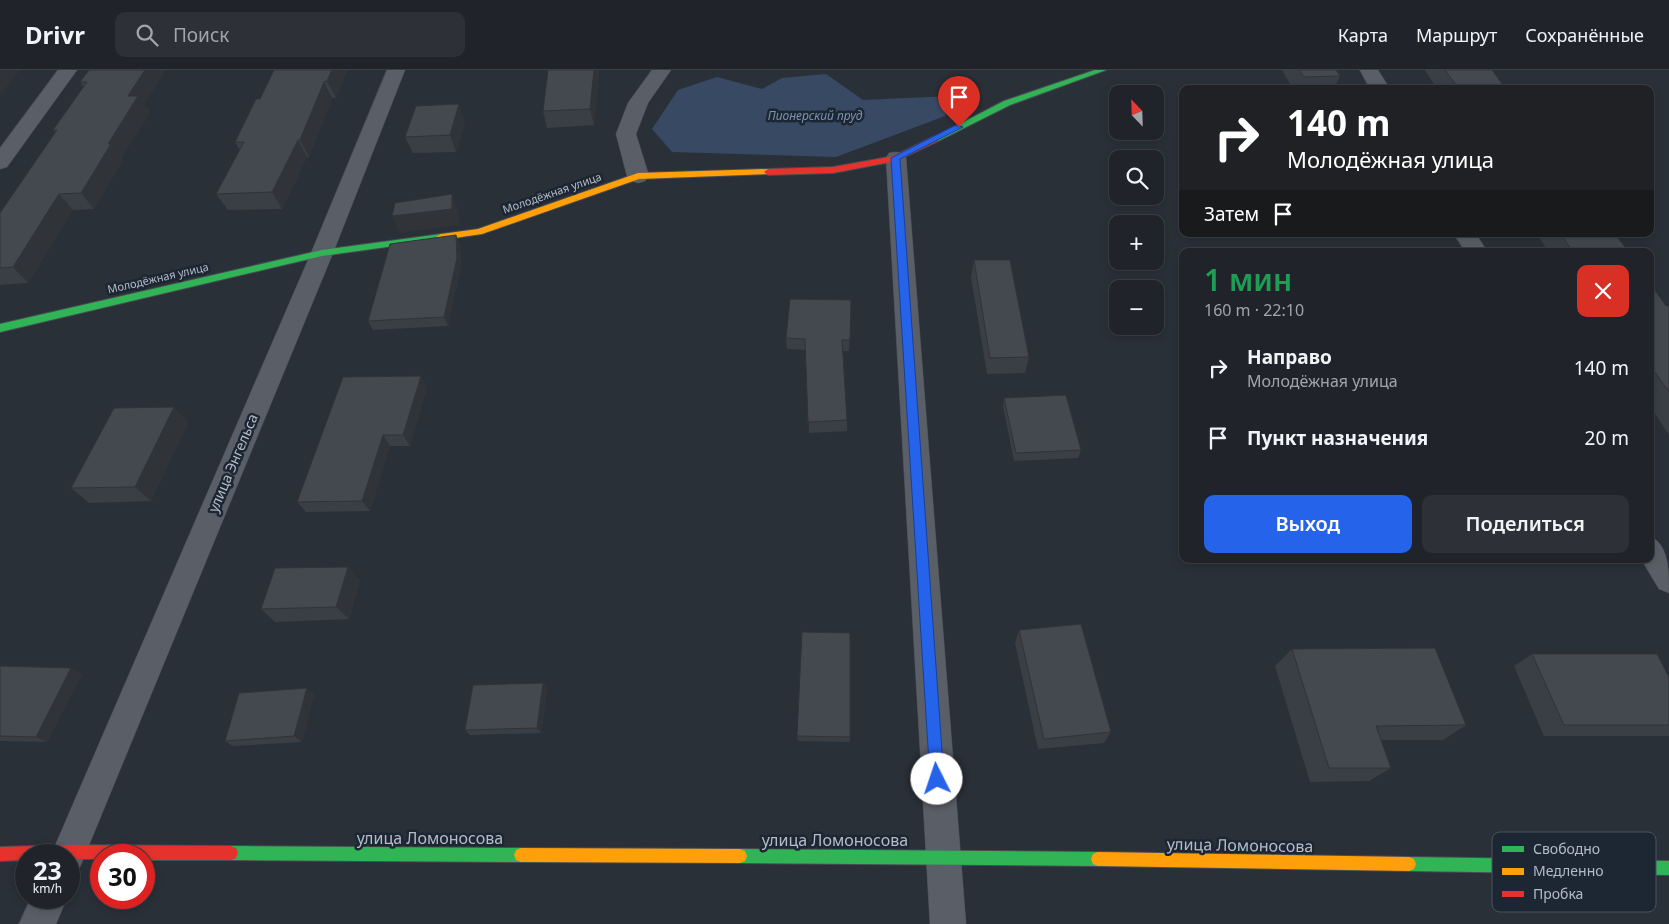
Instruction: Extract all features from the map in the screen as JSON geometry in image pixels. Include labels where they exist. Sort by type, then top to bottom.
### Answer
[{"type":"street","points":[[0,162],[68,70]]},
{"type":"street","name":"улица Энгельса","points":[[72,844],[322,253],[396,70]]},
{"type":"street","points":[[638,176],[626,134],[638,103],[662,70]]},
{"type":"street","name":"Молодёжная улица","points":[[0,328],[322,253],[479,232],[638,176],[833,170],[896,158],[1007,103],[1102,70]]},
{"type":"street","points":[[1369,70],[1378,85]]},
{"type":"street","points":[[896,158],[948,924]]},
{"type":"street","points":[[1467,237],[1474,248]]},
{"type":"street","points":[[1654,555],[1669,580]]},
{"type":"street","name":"улица Ломоносова","points":[[0,854],[15,854]]},
{"type":"street","name":"улица Ломоносова","points":[[80,854],[942,857],[1492,865]]},
{"type":"street","name":"улица Ломоносова","points":[[1656,868],[1669,868]]},
{"type":"street","points":[[37,924],[44,909]]},
{"type":"water","name":"Пионерский пруд","points":[[826,74],[863,100],[952,96],[945,116],[836,157],[672,152],[652,129],[678,90],[717,77],[762,89],[782,78]]},
{"type":"building","points":[[89,70],[145,70],[128,96],[138,96],[108,144],[111,144],[81,193],[59,194],[13,267],[0,268],[0,213],[57,130],[53,130],[87,82],[80,82]]},
{"type":"building","points":[[274,70],[332,70],[327,81],[324,82],[300,140],[298,140],[272,192],[216,194],[244,142],[235,142],[256,99],[260,99]]},
{"type":"building","points":[[548,70],[594,70],[590,109],[543,111]]},
{"type":"building","points":[[1299,70],[1336,70],[1340,76],[1304,77]]},
{"type":"building","points":[[1445,70],[1492,70],[1503,85],[1456,85]]},
{"type":"building","points":[[459,104],[450,135],[405,137],[416,106]]},
{"type":"building","points":[[452,194],[452,209],[392,216],[395,203]]},
{"type":"building","points":[[456,235],[457,258],[444,317],[368,321],[390,244]]},
{"type":"building","points":[[1563,237],[1617,237],[1626,248],[1570,248]]},
{"type":"building","points":[[974,260],[1010,260],[1029,357],[990,358]]},
{"type":"building","points":[[1654,289],[1666,306],[1669,306],[1669,392],[1654,371]]},
{"type":"building","points":[[790,299],[851,300],[850,340],[842,340],[847,420],[808,422],[805,339],[786,338]]},
{"type":"building","points":[[421,376],[403,435],[383,435],[362,501],[297,502],[343,377]]},
{"type":"building","points":[[1066,395],[1081,450],[1016,453],[1004,398]]},
{"type":"building","points":[[174,407],[135,487],[71,488],[114,408]]},
{"type":"building","points":[[348,567],[336,607],[261,609],[275,568]]},
{"type":"building","points":[[1081,624],[1111,732],[1044,739],[1019,630]]},
{"type":"building","points":[[802,632],[850,633],[850,737],[797,736]]},
{"type":"building","points":[[1435,648],[1466,725],[1376,726],[1391,768],[1329,768],[1292,649]]},
{"type":"building","points":[[1532,654],[1657,654],[1669,677],[1669,725],[1564,725]]},
{"type":"building","points":[[0,666],[71,668],[36,737],[0,736]]},
{"type":"building","points":[[543,683],[537,728],[465,730],[473,685]]},
{"type":"building","points":[[307,688],[294,736],[225,741],[239,693]]},
{"type":"traffic: fast","points":[[935,139],[1007,103],[1102,70]]},
{"type":"traffic: fast","points":[[0,328],[322,253],[441,237]]},
{"type":"traffic: fast","points":[[231,853],[521,855]]},
{"type":"traffic: fast","points":[[740,856],[1098,859]]},
{"type":"traffic: fast","points":[[1409,864],[1492,865]]},
{"type":"traffic: fast","points":[[1656,868],[1669,868]]},
{"type":"traffic: slow","points":[[441,237],[479,232],[638,176],[768,172]]},
{"type":"traffic: slow","points":[[521,855],[740,856]]},
{"type":"traffic: slow","points":[[1098,859],[1409,864]]},
{"type":"traffic: jam","points":[[768,172],[833,170],[896,158],[935,139]]},
{"type":"traffic: jam","points":[[0,854],[69,852],[231,853]]},
{"type":"route","points":[[937,779],[896,158],[959,127]]}]
